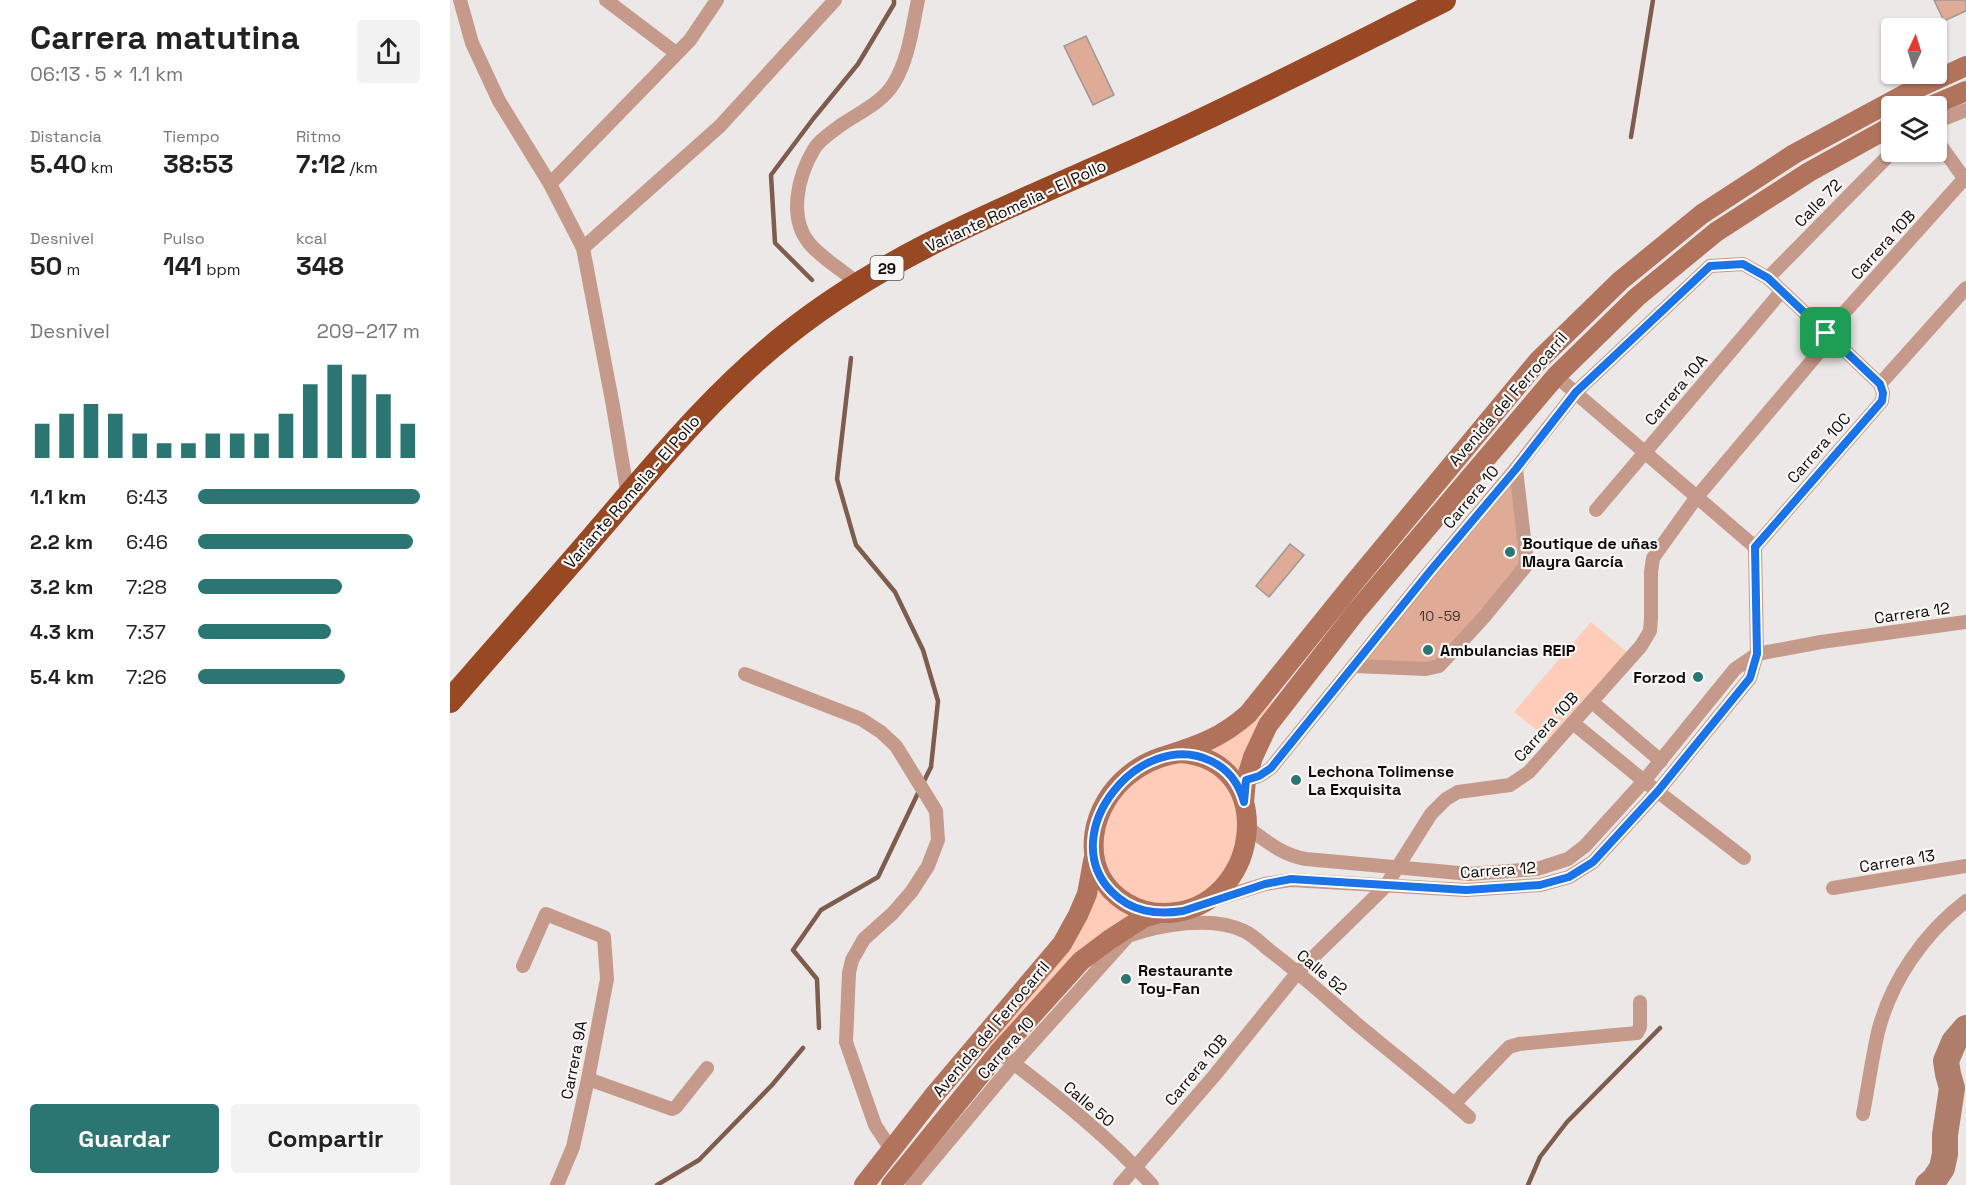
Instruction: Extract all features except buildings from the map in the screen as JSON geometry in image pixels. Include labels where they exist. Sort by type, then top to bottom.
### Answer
[{"type":"highway","name":"Variante Romelia - El Pollo","points":[[450,701],[674,442],[719,394],[785,336],[858,284],[986,217],[1164,138],[1444,0]]},
{"type":"main road","name":"Avenida del Ferrocarril","points":[[1168,755],[1204,744],[1235,726],[1248,714],[1359,576],[1538,361],[1620,281],[1702,214],[1786,159],[1907,93],[1966,66]]},
{"type":"main road","points":[[1947,99],[1966,91]]},
{"type":"main road","name":"Avenida del Ferrocarril","points":[[1244,802],[1246,780],[1259,740],[1280,708],[1355,613],[1556,376],[1637,297],[1716,232],[1809,172],[1881,132]]},
{"type":"main road","points":[[1192,754],[1214,762],[1224,769],[1237,784],[1244,802],[1247,827],[1244,848],[1236,869],[1224,887],[1208,902],[1183,911],[1156,914],[1136,908],[1118,897],[1103,880],[1093,861],[1093,843],[1102,809],[1122,781],[1151,761],[1168,755],[1192,754]]},
{"type":"main road","name":"Avenida del Ferrocarril","points":[[864,1185],[935,1094],[1062,944],[1087,894],[1093,861]]},
{"type":"main road","name":"Avenida del Ferrocarril","points":[[891,1185],[1007,1058],[1081,961],[1143,918],[1156,914]]},
{"type":"street","points":[[460,0],[472,43],[499,101],[550,184],[583,248],[628,496]]},
{"type":"street","points":[[550,184],[690,40],[717,0]]},
{"type":"street","points":[[583,248],[720,126],[835,0]]},
{"type":"street","points":[[858,284],[845,271],[809,244],[797,216],[796,201],[815,148],[835,130],[879,101],[894,84],[906,57],[918,0]]},
{"type":"street","points":[[613,2],[676,53]]},
{"type":"street","points":[[1947,118],[1966,110]]},
{"type":"street","points":[[1947,155],[1965,180]]},
{"type":"street","name":"Calle 72","points":[[1768,278],[1882,162]]},
{"type":"street","name":"Carrera 10B","points":[[1120,1185],[1298,972],[1385,887],[1431,814],[1446,799],[1458,792],[1510,785],[1529,772],[1641,646],[1650,631],[1653,558],[1696,498],[1829,335],[1965,180]]},
{"type":"street","name":"Carrera 10","points":[[1246,780],[1259,776],[1271,768],[1516,469],[1576,392],[1710,266],[1743,264],[1768,278]]},
{"type":"street","points":[[1768,278],[1880,384]]},
{"type":"street","name":"Carrera 10C","points":[[1755,547],[1882,401],[1883,393],[1880,384],[1966,288]]},
{"type":"street","name":"Carrera 10A","points":[[1596,510],[1781,292]]},
{"type":"street","points":[[1556,376],[1755,547],[1757,654]]},
{"type":"street","points":[[1354,666],[1426,669],[1439,666],[1491,609],[1525,567],[1526,556],[1516,469]]},
{"type":"street","name":"Carrera 12","points":[[1247,827],[1294,857],[1470,874],[1537,869],[1568,859],[1585,846],[1661,761],[1735,669],[1757,654],[1821,642],[1966,622]]},
{"type":"street","name":"Carrera 12","points":[[1208,902],[1265,884],[1291,879],[1385,887],[1466,890],[1540,885],[1569,877],[1593,862],[1658,791],[1750,678],[1757,654]]},
{"type":"street","points":[[745,674],[861,719],[881,732],[896,746],[936,811],[938,840],[927,866],[912,891],[894,913],[864,939],[852,960],[849,973],[846,1042],[875,1125],[892,1151]]},
{"type":"street","points":[[1592,702],[1661,761]]},
{"type":"street","points":[[1573,723],[1744,858]]},
{"type":"street","name":"Carrera 13","points":[[1833,888],[1966,866]]},
{"type":"street","points":[[1537,869],[1540,885]]},
{"type":"street","points":[[1863,1114],[1879,1031],[1894,988],[1932,931],[1966,901]]},
{"type":"street","name":"Carrera 9A","points":[[523,966],[546,914],[604,937],[607,979],[573,1146],[558,1185]]},
{"type":"street","name":"Calle 52","points":[[1128,936],[1174,924],[1221,925],[1244,930],[1298,972],[1469,1117]]},
{"type":"street","name":"Carrera 10","points":[[912,1185],[1007,1058],[1128,936]]},
{"type":"street","points":[[1454,1104],[1509,1047],[1637,1033],[1640,1027],[1640,1002]]},
{"type":"street","name":"Calle 50","points":[[1007,1058],[1080,1117],[1136,1167],[1152,1185]]},
{"type":"street","points":[[588,1079],[672,1109],[707,1068]]},
{"type":"shaded area","points":[[1591,622],[1632,656],[1554,744],[1514,712]]},
{"type":"shaded area","points":[[1265,696],[1280,708],[1268,725],[1230,878],[1109,940],[999,1052],[981,1042],[1062,944],[1102,809],[1168,755]]},
{"type":"waterway","points":[[812,280],[775,243],[771,175],[858,64],[894,4],[894,0]]},
{"type":"waterway","points":[[1631,137],[1653,0]]},
{"type":"waterway","points":[[851,358],[837,479],[856,545],[895,592],[923,650],[938,701],[931,767],[923,783]]},
{"type":"waterway","points":[[819,1028],[817,979],[793,950],[821,910],[878,877],[919,791]]},
{"type":"waterway","points":[[1528,1185],[1540,1157],[1567,1122],[1660,1028]]},
{"type":"waterway","points":[[1928,1185],[1942,1168],[1945,1154],[1945,1135],[1952,1088],[1946,1061],[1954,1042],[1966,1028]]},
{"type":"waterway","points":[[657,1185],[699,1160],[772,1085],[803,1048]]},
{"type":"place","name":"Boutique de uñas Mayra García","points":[[1510,552]]},
{"type":"place","name":"Ambulancias REIP","points":[[1428,650]]},
{"type":"place","name":"Forzod","points":[[1698,677]]},
{"type":"place","name":"Lechona Tolimense La Exquisita","points":[[1296,780]]},
{"type":"place","name":"Restaurante Toy-Fan","points":[[1126,979]]},
{"type":"route","points":[[1743,264],[1768,278],[1826,333],[1880,384],[1883,393],[1882,401],[1755,547],[1757,654],[1750,678],[1658,791],[1593,862],[1569,877],[1540,885],[1466,890],[1385,887],[1291,879],[1265,884],[1183,911],[1156,914],[1126,903],[1103,880],[1093,861],[1096,826],[1102,809],[1122,781],[1151,761],[1168,755],[1192,754],[1214,762],[1224,769],[1242,792],[1244,802],[1246,780],[1259,776],[1271,768],[1516,469],[1576,392],[1710,266],[1743,264]]}]
